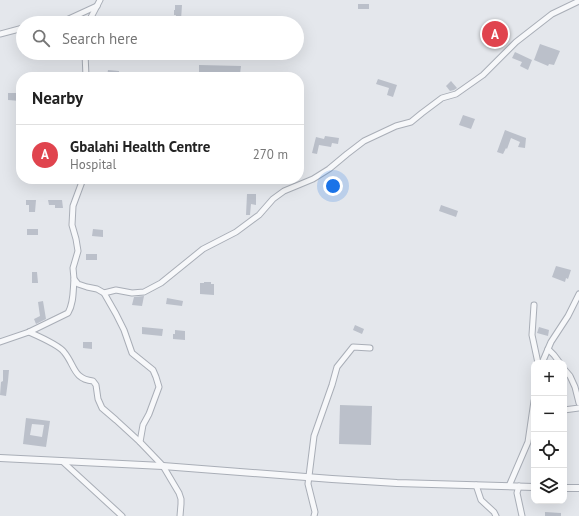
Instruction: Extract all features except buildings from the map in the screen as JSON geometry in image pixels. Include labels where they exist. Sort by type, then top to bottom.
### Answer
[{"type":"street","points":[[91,16],[100,0]]},
{"type":"street","points":[[304,183],[329,169],[364,141],[396,126],[411,122],[442,98],[456,94],[483,74],[516,42],[552,14],[579,0]]},
{"type":"street","points":[[75,16],[96,6]]},
{"type":"street","points":[[0,34],[16,30]]},
{"type":"street","points":[[85,60],[86,72]]},
{"type":"street","points":[[0,342],[29,332],[68,313],[71,308],[74,279],[73,268],[78,251],[72,224],[73,206],[81,184]]},
{"type":"street","points":[[104,293],[116,290],[132,293],[144,292],[161,283],[204,249],[236,232],[259,215],[273,199],[284,191],[301,184]]},
{"type":"street","points":[[74,279],[78,284],[97,289],[104,293],[124,330],[132,353],[153,370],[156,377],[159,387],[149,414],[143,425],[140,442]]},
{"type":"street","points":[[543,360],[551,342],[568,316],[579,294]]},
{"type":"street","points":[[534,305],[532,335],[537,360]]},
{"type":"street","points":[[29,332],[64,351],[78,374],[85,380],[93,381],[96,385],[98,399],[102,408],[140,442],[163,466],[179,493],[181,499],[180,516]]},
{"type":"street","points":[[315,515],[308,484],[314,436],[337,367],[353,347],[370,348]]},
{"type":"street","points":[[548,349],[558,360]]},
{"type":"street","points":[[567,372],[576,387],[579,403]]},
{"type":"street","points":[[567,410],[579,408]]},
{"type":"street","points":[[509,486],[528,442],[531,428]]},
{"type":"street","points":[[0,458],[163,466],[397,483],[531,487]]},
{"type":"street","points":[[62,461],[122,516]]},
{"type":"street","points":[[476,485],[481,500],[494,512],[496,516]]},
{"type":"street","points":[[519,486],[517,493],[522,516]]},
{"type":"street","points":[[567,488],[579,488]]},
{"type":"place","name":"Gbalahi Health Centre","points":[[495,34]]}]
